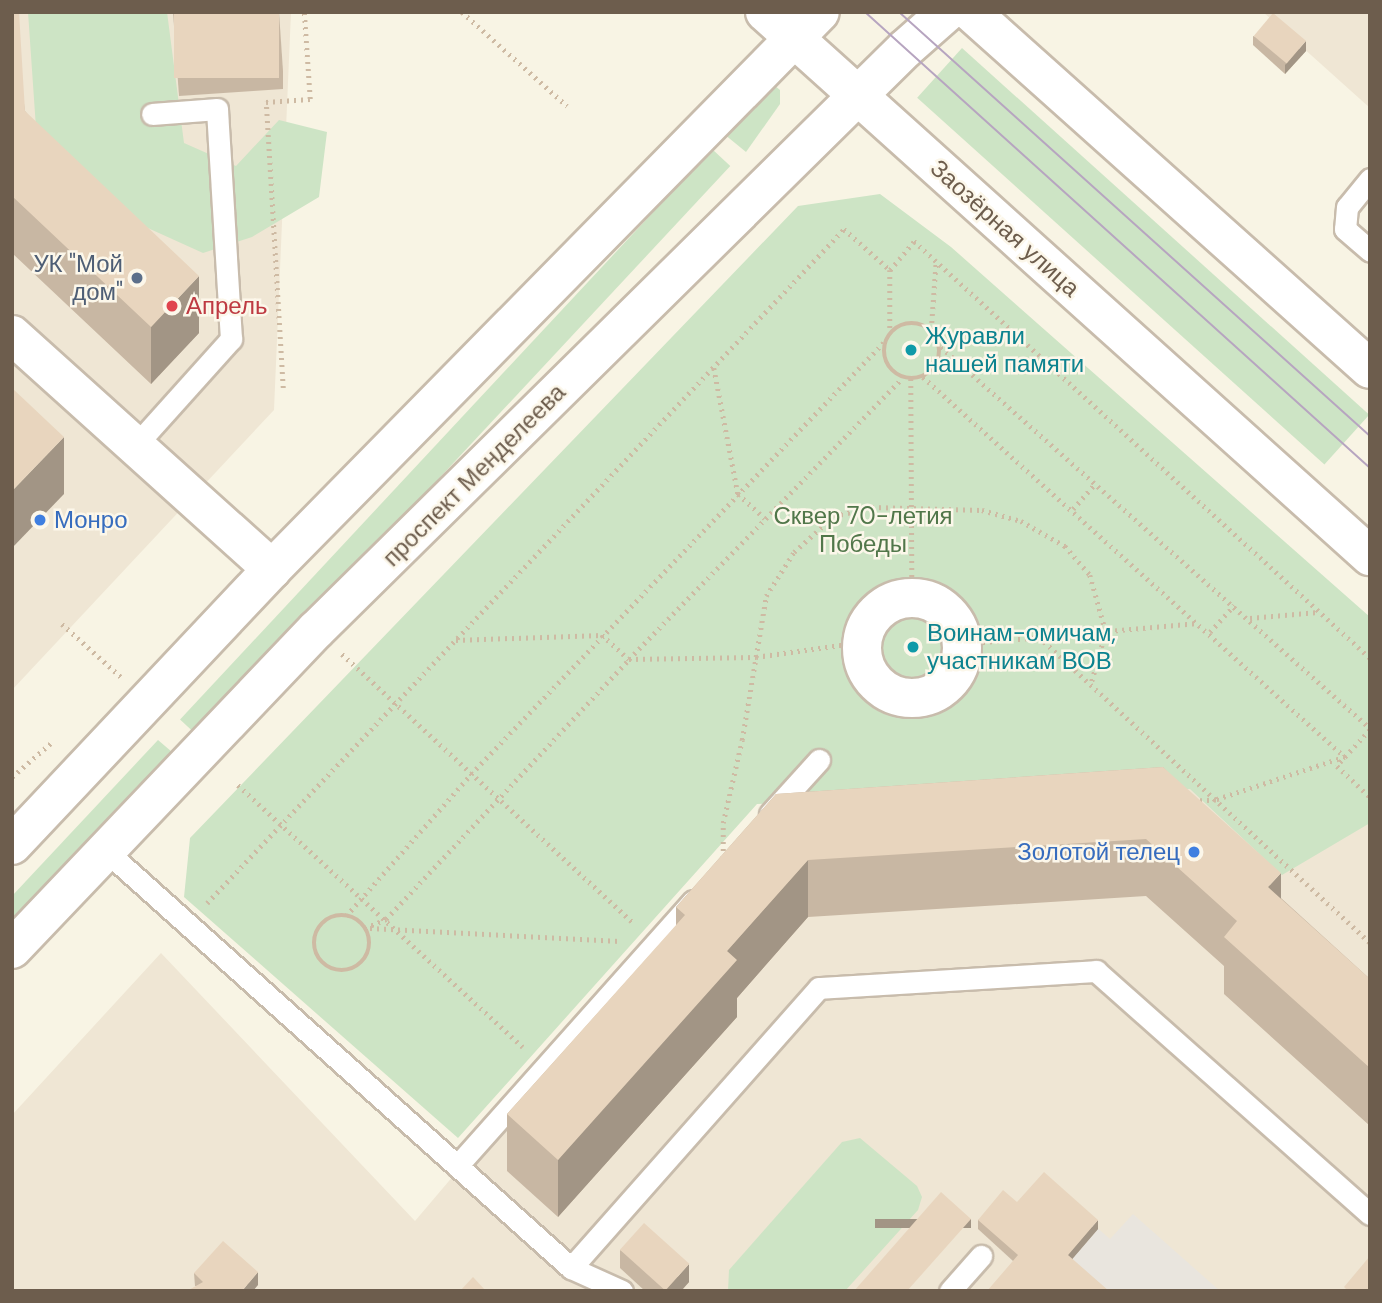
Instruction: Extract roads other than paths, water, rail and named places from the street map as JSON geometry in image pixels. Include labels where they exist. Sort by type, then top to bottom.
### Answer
[{"type":"main road","name":"Заозёрная улица","points":[[765,12],[807,25],[859,96],[1370,556]]},
{"type":"main road","name":"проспект Менделеева","points":[[12,949],[316,630],[947,12]]},
{"type":"main road","points":[[971,12],[1370,369]]},
{"type":"main road","points":[[12,845],[272,569],[807,25]]},
{"type":"main road","points":[[16,346],[135,446],[272,569]]},
{"type":"main road","points":[[898,600],[927,600],[951,617],[962,643],[960,660],[947,681],[927,695],[910,698],[894,695],[874,680],[863,658],[862,642],[874,615],[898,600]]},
{"type":"lane","points":[[135,446],[231,339],[217,109],[152,114]]},
{"type":"lane","points":[[1370,179],[1347,207],[1346,229],[1370,251]]},
{"type":"lane","points":[[757,829],[819,760]]},
{"type":"lane","points":[[106,851],[571,1268],[622,1291]]},
{"type":"lane","points":[[457,1166],[723,868]]},
{"type":"lane","points":[[571,1268],[820,988],[1096,971],[1370,1214]]},
{"type":"lane","points":[[950,1291],[981,1256]]},
{"type":"tram line","points":[[865,12],[1370,468]]},
{"type":"tram line","points":[[899,12],[1370,436]]},
{"type":"place","name":"УК \"Мой дом\"","points":[[137,278]]},
{"type":"place","name":"Апрель","points":[[172,306]]},
{"type":"place","name":"Журавли нашей памяти","points":[[911,350]]},
{"type":"place","name":"Монро","points":[[40,520]]},
{"type":"place","name":"Воинам-омичам, участникам ВОВ","points":[[913,647]]},
{"type":"place","name":"Золотой телец","points":[[1194,852]]},
{"type":"park label","name":"Сквер 70-летия Победы","points":[[863,530]]}]
